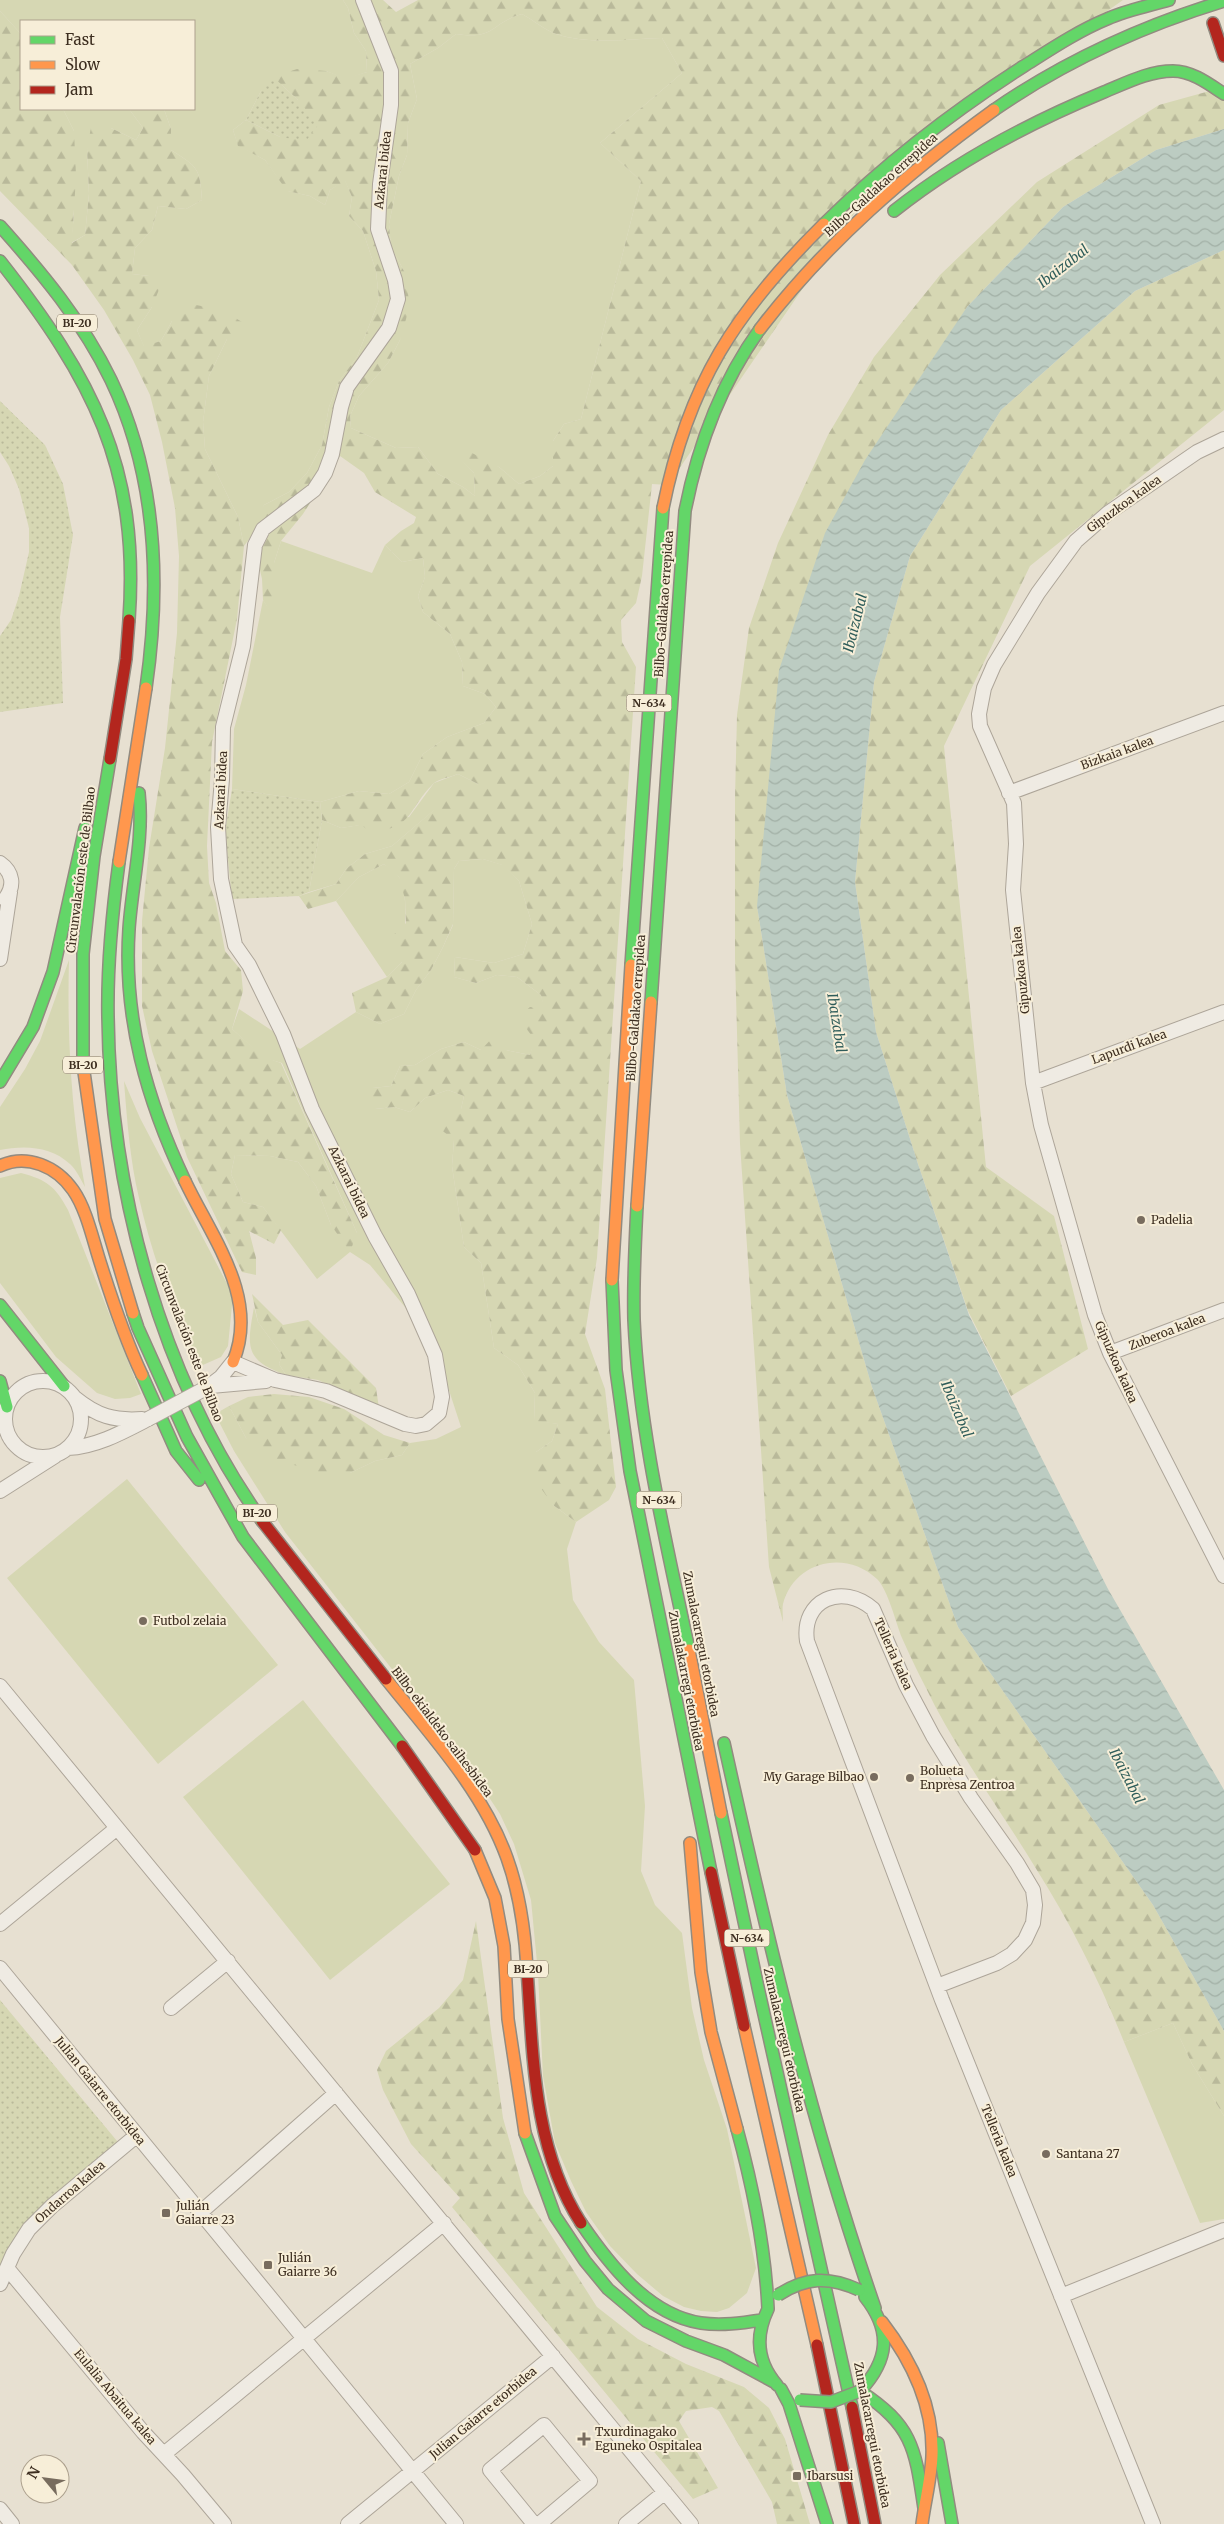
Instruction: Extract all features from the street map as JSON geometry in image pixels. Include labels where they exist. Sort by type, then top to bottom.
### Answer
[{"type":"main road","name":"Bilbo-Galdakao errepidea","points":[[649,1565],[620,1406],[613,1342],[611,1293],[660,536],[671,466],[697,395],[729,335],[747,309],[805,243],[844,204],[931,129],[1040,55],[1108,18],[1170,0]]},
{"type":"main road","points":[[1108,18],[1122,1]]},
{"type":"main road","name":"Bilbo-Galdakao errepidea","points":[[671,1560],[642,1403],[635,1341],[633,1270],[682,538],[693,471],[707,427],[731,375],[765,322],[821,258],[853,226],[921,165],[984,118],[1077,59],[1134,31],[1188,11],[1224,1]]},
{"type":"main road","points":[[1213,23],[1224,56]]},
{"type":"main road","points":[[883,220],[917,191],[1005,138],[1068,107],[1153,73],[1183,72],[1224,94]]},
{"type":"main road","name":"Circunvalación este de Bilbao","points":[[0,226],[24,252],[80,327],[120,400],[133,434],[144,475],[151,509],[156,572],[154,634],[114,900],[108,974],[110,1064],[116,1131],[130,1208],[155,1297],[192,1396],[227,1465],[289,1559]]},
{"type":"main road","name":"Circunvalación este de Bilbao","points":[[3,265],[48,324],[73,363],[97,410],[112,451],[124,494],[129,526],[132,576],[126,659],[94,856],[83,954],[83,1071],[105,1219],[138,1328],[187,1437],[243,1537],[388,1726],[474,1847],[495,1898],[504,1946],[508,2019],[526,2140],[555,2216],[585,2261],[608,2288],[646,2321],[686,2341],[724,2356],[778,2386]]},
{"type":"main road","points":[[707,427],[745,374]]},
{"type":"main road","points":[[91,802],[129,613]]},
{"type":"main road","points":[[135,759],[142,812],[130,913],[128,966],[131,1021],[144,1084],[166,1142],[235,1281],[240,1296],[242,1333],[233,1362]]},
{"type":"main road","points":[[0,1082],[33,1027],[53,972],[86,821]]},
{"type":"main road","points":[[0,1166],[6,1162],[27,1160],[53,1169],[73,1190],[87,1222],[121,1328],[176,1450],[243,1537]]},
{"type":"main road","points":[[0,1305],[64,1386]]},
{"type":"main road","points":[[0,1381],[6,1412]]},
{"type":"main road","name":"Bilbo ekialdeko saihesbidea","points":[[289,1559],[439,1746],[486,1813],[506,1852],[517,1887],[525,1934],[532,2062],[540,2124],[560,2182],[583,2225],[597,2247],[624,2277],[642,2293],[674,2315],[701,2324],[716,2326],[762,2320]]},
{"type":"main road","name":"N-634","points":[[671,1560],[690,1600]]},
{"type":"main road","name":"Zumalacarregui etorbidea","points":[[671,1560],[734,1881],[833,2314],[875,2524]]},
{"type":"main road","name":"N-634","points":[[648,1626],[649,1565]]},
{"type":"main road","name":"Zumalakarregi etorbidea","points":[[649,1565],[696,1803],[757,2084],[812,2318],[854,2524]]},
{"type":"main road","name":"N-634","points":[[722,1732],[758,1896],[841,2210],[875,2308]]},
{"type":"main road","points":[[688,1835],[701,1972],[710,2024],[745,2157],[757,2215],[766,2268],[768,2308]]},
{"type":"main road","points":[[827,2524],[789,2404],[764,2367],[760,2353],[762,2320],[768,2308],[778,2295],[794,2285],[815,2278],[841,2281],[859,2290],[875,2308],[882,2322],[896,2339],[929,2407],[944,2466],[952,2524]]},
{"type":"main road","points":[[778,2386],[800,2400],[824,2404],[845,2399],[860,2391],[874,2375],[882,2360],[885,2337],[882,2322]]},
{"type":"main road","points":[[860,2391],[892,2413],[905,2428],[916,2455],[924,2508]]},
{"type":"main road","points":[[922,2524],[932,2448],[929,2407]]},
{"type":"street","name":"Azkarai bidea","points":[[275,1380],[326,1391],[405,1424],[416,1426],[434,1419],[442,1405],[435,1355],[408,1294],[376,1236],[312,1109],[284,1034],[253,973],[234,945],[221,879],[218,827],[222,779],[223,727],[243,646],[255,545],[263,529],[314,490],[325,473],[332,454],[347,387],[389,328],[398,299],[395,280],[378,229],[380,184],[391,105],[391,71],[364,0]]},
{"type":"street","name":"Gipuzkoa kalea","points":[[1224,439],[1197,452],[1125,502],[1076,541],[1038,593],[994,665],[984,688],[979,714],[980,726],[1014,803],[1016,836],[1014,890],[1033,1083],[1041,1125],[1059,1195],[1095,1315],[1110,1353],[1224,1576]]},
{"type":"street","name":"Bizkaia kalea","points":[[1009,793],[1224,713]]},
{"type":"street","points":[[0,959],[1,932],[12,879],[2,861]]},
{"type":"street","points":[[0,903],[10,892]]},
{"type":"street","name":"Lapurdi kalea","points":[[1033,1083],[1224,1012]]},
{"type":"street","name":"Zuberoa kalea","points":[[1110,1353],[1224,1310]]},
{"type":"street","points":[[6,1412],[6,1429],[11,1440],[20,1450],[31,1455],[43,1457],[109,1438],[148,1419],[208,1386],[221,1377],[233,1362],[275,1380]]},
{"type":"street","points":[[0,1439],[6,1412],[20,1388],[42,1380],[64,1386],[75,1398],[94,1412],[109,1419],[148,1419]]},
{"type":"street","points":[[208,1386],[275,1380]]},
{"type":"street","points":[[0,1491],[61,1452],[75,1440],[80,1424],[80,1408],[75,1398]]},
{"type":"street","name":"Telleria kalea","points":[[937,1986],[997,1964],[1012,1954],[1025,1940],[1033,1923],[1035,1905],[1033,1890],[1017,1863],[970,1798],[933,1736],[906,1685],[873,1609],[866,1603],[849,1597],[827,1598],[811,1613],[805,1629],[807,1641],[937,1986],[1153,2524]]},
{"type":"street","points":[[0,1686],[691,2524]]},
{"type":"street","points":[[0,1924],[117,1828]]},
{"type":"street","points":[[171,2008],[228,1961]]},
{"type":"street","name":"Julian Gaiarre etorbidea","points":[[0,1968],[456,2524]]},
{"type":"street","points":[[201,2212],[336,2093]]},
{"type":"street","name":"Ondarroa kalea","points":[[0,2284],[29,2229],[52,2206],[136,2136]]},
{"type":"street","points":[[164,2454],[444,2223]]},
{"type":"street","points":[[1061,2296],[1224,2230]]},
{"type":"street","name":"Eulalia Abaitua kalea","points":[[7,2268],[224,2524]]},
{"type":"street","name":"Julian Gaiarre etorbidea","points":[[348,2524],[553,2356]]},
{"type":"street","points":[[534,2524],[490,2470],[544,2425],[590,2481],[539,2524]]},
{"type":"street","points":[[626,2524],[665,2492]]},
{"type":"street","points":[[0,2509],[12,2524]]},
{"type":"green space","points":[[0,0],[343,0],[348,8],[354,33],[366,51],[367,72],[346,79],[326,71],[261,91],[246,120],[233,130],[238,145],[265,160],[288,191],[310,196],[325,205],[330,190],[345,180],[352,197],[349,216],[363,231],[376,271],[379,300],[357,357],[339,381],[329,407],[322,445],[307,473],[289,492],[264,505],[256,530],[244,546],[238,517],[205,449],[203,422],[209,376],[227,339],[172,321],[161,341],[144,347],[137,330],[152,307],[149,276],[132,274],[135,248],[152,230],[158,206],[186,209],[202,200],[200,181],[196,169],[187,160],[171,150],[171,129],[164,110],[195,110],[195,20],[20,20],[20,33],[0,11]]},
{"type":"green space","points":[[343,0],[383,0],[396,12],[418,0],[1123,0],[886,167],[668,485],[652,484],[642,576],[636,603],[621,620],[622,642],[636,667],[597,1258],[585,1334],[605,1389],[616,1487],[609,1500],[576,1522],[553,1505],[530,1473],[536,1452],[552,1441],[558,1424],[534,1421],[535,1393],[518,1365],[494,1348],[481,1263],[464,1247],[452,1166],[454,1140],[439,1128],[442,1113],[461,1109],[464,1096],[448,1090],[425,1098],[410,1112],[394,1107],[375,1109],[365,1099],[373,1088],[391,1086],[400,1066],[415,1065],[441,1049],[464,1042],[481,1050],[496,1034],[506,1050],[530,1055],[534,1039],[518,1017],[530,1007],[544,1009],[541,995],[517,977],[497,975],[476,983],[454,977],[455,957],[494,963],[523,954],[532,924],[519,881],[502,865],[483,859],[459,861],[454,869],[453,924],[443,947],[431,970],[416,990],[404,1014],[380,1024],[356,1012],[352,993],[387,977],[402,962],[387,941],[406,923],[405,899],[399,877],[384,864],[359,877],[336,901],[308,909],[299,896],[336,884],[346,869],[365,854],[392,846],[456,791],[478,784],[458,774],[438,781],[425,793],[409,816],[403,821],[386,830],[372,833],[361,825],[341,828],[322,820],[320,802],[359,791],[389,794],[409,782],[423,754],[447,737],[484,723],[496,707],[485,694],[463,686],[462,662],[450,634],[423,612],[418,596],[425,577],[423,558],[402,562],[385,545],[414,523],[416,517],[375,492],[364,473],[340,456],[303,514],[281,541],[274,563],[274,618],[263,600],[262,579],[257,557],[256,518],[264,505],[289,492],[307,473],[322,445],[329,407],[339,381],[357,357],[379,300],[376,271],[363,231],[349,216],[352,197],[345,181],[330,190],[325,205],[310,196],[287,191],[265,160],[238,146],[233,130],[246,120],[280,137],[298,100],[273,77],[297,69],[326,71],[346,78],[367,72],[366,51],[354,33],[348,8]],"holes":[[[522,14],[556,34],[569,37],[596,40],[662,38],[682,73],[600,143],[641,181],[581,419],[564,424],[553,441],[553,466],[540,476],[519,484],[499,467],[472,453],[456,456],[474,473],[475,496],[463,487],[438,474],[418,447],[396,448],[351,428],[350,416],[359,396],[388,363],[400,340],[410,305],[404,271],[391,247],[389,224],[399,176],[407,155],[408,123],[417,99],[410,64],[438,48],[456,34],[479,35],[486,33]]]},
{"type":"green space","points":[[0,11],[20,33],[20,110],[64,110],[74,131],[76,176],[72,243],[85,235],[89,194],[87,149],[92,122],[111,128],[136,140],[143,128],[130,110],[164,110],[171,129],[171,150],[187,160],[196,169],[200,181],[202,200],[186,209],[158,206],[152,230],[135,248],[132,274],[149,276],[160,287],[152,307],[137,330],[144,346],[161,341],[172,321],[196,305],[222,310],[242,322],[227,339],[209,376],[203,422],[205,449],[238,517],[244,546],[237,619],[212,742],[207,846],[209,883],[216,903],[225,951],[241,970],[243,991],[232,1029],[264,1057],[281,1063],[357,1233],[350,1252],[331,1225],[316,1186],[298,1162],[270,1156],[235,1155],[231,1174],[243,1202],[263,1207],[281,1230],[274,1244],[249,1231],[256,1258],[256,1275],[242,1272],[187,1157],[152,1051],[142,1006],[142,921],[149,848],[165,748],[177,633],[179,556],[175,508],[162,442],[150,395],[133,360],[104,310],[72,265],[0,191]]},
{"type":"green space","points":[[522,14],[556,34],[569,37],[596,40],[662,38],[682,73],[600,143],[641,181],[581,419],[564,424],[553,441],[553,466],[540,476],[519,484],[499,467],[457,456],[474,473],[475,496],[463,487],[438,474],[418,447],[396,448],[351,428],[350,416],[359,396],[388,363],[400,340],[404,271],[391,247],[389,224],[399,176],[407,155],[408,123],[417,99],[410,64],[438,48],[456,34],[479,35],[486,33]]},
{"type":"green space","points":[[273,77],[298,100],[318,125],[306,141],[280,137],[246,120],[261,91]]},
{"type":"green space","points":[[1224,87],[1224,129],[1156,150],[1063,207],[967,307],[757,906],[787,1095],[872,1387],[958,1627],[1153,1905],[1224,2031],[1224,2116],[1192,2064],[1173,2023],[1124,2042],[1095,1975],[1060,1909],[935,1706],[902,1638],[885,1591],[877,1579],[865,1570],[851,1564],[837,1562],[822,1564],[809,1569],[789,1589],[783,1604],[783,1622],[769,1567],[740,1144],[735,958],[735,798],[737,715],[749,628],[778,543],[828,435],[874,357],[940,275],[1037,182],[1159,105]]},
{"type":"green space","points":[[64,110],[130,110],[143,128],[136,140],[111,128],[87,149],[89,194],[85,235],[71,243],[74,215],[74,131]]},
{"type":"green space","points":[[1224,250],[1224,410],[1030,566],[944,746],[986,1167],[1054,1216],[1088,1349],[1011,1396],[968,1311],[876,1032],[855,882],[874,682],[910,556],[1001,410],[1135,291]]},
{"type":"green space","points":[[0,401],[45,445],[63,484],[73,535],[60,617],[63,703],[0,712],[0,636],[11,620],[19,596],[29,552],[29,528],[19,489],[9,466],[0,452]]},
{"type":"green space","points":[[281,541],[372,573],[385,545],[402,562],[423,558],[425,577],[418,596],[423,612],[450,634],[462,662],[463,686],[485,694],[496,707],[484,723],[447,737],[423,754],[409,782],[389,794],[359,791],[320,802],[232,789],[234,729],[246,685],[263,600],[274,616],[274,563]]},
{"type":"green space","points":[[458,774],[478,784],[433,811],[392,846],[365,854],[346,869],[336,884],[309,892],[322,820],[341,828],[409,817],[434,783]]},
{"type":"green space","points":[[232,789],[320,802],[322,820],[309,892],[299,896],[232,899],[225,831]]},
{"type":"green space","points":[[483,859],[503,865],[519,881],[532,924],[523,954],[494,963],[455,957],[454,977],[476,983],[497,975],[517,977],[541,995],[545,1009],[530,1055],[506,1050],[481,1050],[464,1042],[441,1049],[415,1065],[400,1066],[391,1086],[373,1088],[375,1109],[394,1107],[410,1112],[425,1098],[448,1090],[464,1096],[454,1140],[452,1166],[464,1247],[481,1263],[494,1348],[518,1365],[535,1393],[534,1420],[558,1424],[552,1441],[536,1452],[553,1505],[576,1522],[567,1549],[573,1600],[599,1642],[634,1680],[645,1806],[641,1871],[655,1905],[682,1933],[692,2008],[704,2060],[727,2129],[756,2268],[747,2293],[729,2308],[717,2312],[684,2307],[663,2296],[637,2274],[610,2246],[586,2212],[555,2143],[543,2076],[538,1973],[531,1900],[514,1844],[500,1814],[473,1773],[285,1532],[234,1451],[215,1414],[229,1406],[246,1438],[350,1473],[375,1461],[402,1455],[410,1443],[436,1439],[461,1427],[428,1326],[405,1307],[370,1265],[350,1252],[317,1279],[263,1207],[243,1202],[231,1174],[235,1155],[270,1156],[298,1162],[316,1186],[331,1225],[357,1233],[282,1063],[264,1058],[232,1029],[239,1009],[300,1049],[356,1012],[380,1024],[404,1014],[416,990],[431,970],[453,925],[454,869],[459,861]]},
{"type":"green space","points":[[384,864],[399,877],[405,906],[402,962],[387,977],[336,901],[359,877]]},
{"type":"green space","points":[[69,960],[71,1074],[76,1130],[85,1187],[72,1166],[63,1158],[46,1150],[28,1147],[0,1150],[0,1107],[25,1069],[40,1041]]},
{"type":"green space","points":[[124,1081],[140,1118],[233,1295],[228,1346],[221,1357],[196,1368],[164,1284],[144,1220],[131,1155]]},
{"type":"green space","points":[[21,1173],[44,1181],[59,1195],[68,1210],[141,1394],[130,1398],[115,1399],[97,1393],[56,1357],[0,1283],[0,1178]]},
{"type":"green space","points":[[252,1294],[283,1325],[308,1320],[376,1388],[379,1408],[318,1380],[286,1375],[279,1364],[282,1355],[258,1322]]},
{"type":"green space","points":[[254,1307],[258,1322],[282,1355],[279,1364],[286,1375],[262,1364],[252,1350],[250,1332]]},
{"type":"green space","points":[[274,1394],[309,1397],[344,1409],[384,1435],[410,1443],[402,1455],[375,1461],[350,1473],[321,1474],[267,1456],[246,1438],[229,1406],[248,1397]]},
{"type":"green space","name":"Futbol zelaia","points":[[127,1479],[278,1665],[158,1764],[7,1578]]},
{"type":"green space","points":[[303,1700],[450,1884],[330,1980],[183,1797]]},
{"type":"green space","points":[[476,1921],[503,2118],[524,2193],[597,2307],[638,2339],[686,2364],[744,2387],[769,2408],[785,2439],[810,2524],[777,2524],[772,2502],[719,2411],[712,2407],[686,2411],[679,2421],[718,2488],[693,2499],[452,2207],[460,2198],[411,2144],[383,2090],[377,2070],[386,2051],[439,2008],[463,1980]]},
{"type":"green space","points":[[0,2000],[122,2147],[52,2206],[0,2276]]},
{"type":"green space","points":[[1173,2023],[1192,2064],[1224,2116],[1224,2219],[1200,2223],[1124,2042]]},
{"type":"water","name":"Ibaizabal","points":[[1224,129],[1224,250],[1135,291],[1001,410],[910,556],[874,682],[855,882],[876,1032],[969,1315],[1108,1589],[1224,1790],[1224,2031],[1153,1905],[958,1627],[872,1387],[787,1095],[757,906],[779,670],[825,533],[865,460],[967,307],[1063,207],[1156,150]]},
{"type":"traffic: fast","points":[[824,224],[871,180],[945,120],[1024,66],[1096,24],[1122,13],[1169,0]]},
{"type":"traffic: fast","points":[[994,110],[1048,76],[1105,46],[1163,22],[1224,1]]},
{"type":"traffic: fast","points":[[894,211],[943,175],[995,144],[1049,116],[1138,78],[1155,73],[1173,71],[1187,73],[1224,94]]},
{"type":"traffic: fast","points":[[0,226],[61,299],[88,338],[111,380],[138,454],[146,492],[154,570],[151,649],[146,688]]},
{"type":"traffic: fast","points":[[0,261],[61,345],[84,386],[103,427],[117,470],[126,516],[130,565],[129,620]]},
{"type":"traffic: fast","points":[[651,1002],[685,511],[697,462],[713,416],[734,371],[760,329]]},
{"type":"traffic: fast","points":[[631,965],[663,508]]},
{"type":"traffic: fast","points":[[83,1065],[83,954],[94,856],[110,759]]},
{"type":"traffic: fast","points":[[139,793],[139,844],[129,929],[130,995],[140,1058],[149,1090],[171,1151],[185,1181]]},
{"type":"traffic: fast","points":[[0,1082],[33,1027],[53,972],[85,828]]},
{"type":"traffic: fast","points":[[119,862],[110,940],[108,1017],[111,1083],[119,1149],[131,1215],[148,1281],[169,1345],[196,1406],[226,1465],[262,1521]]},
{"type":"traffic: fast","points":[[637,1206],[634,1320],[641,1403],[655,1486],[689,1650]]},
{"type":"traffic: fast","points":[[612,1280],[616,1370],[630,1471],[711,1872]]},
{"type":"traffic: fast","points":[[0,1305],[64,1386]]},
{"type":"traffic: fast","points":[[133,1313],[187,1437],[243,1537],[402,1746]]},
{"type":"traffic: fast","points":[[142,1375],[176,1451],[199,1480]]},
{"type":"traffic: fast","points":[[0,1381],[7,1407]]},
{"type":"traffic: fast","points":[[724,1743],[756,1886],[791,2028],[830,2169],[875,2308]]},
{"type":"traffic: fast","points":[[721,1813],[852,2407]]},
{"type":"traffic: fast","points":[[737,2129],[757,2217],[764,2262],[768,2308]]},
{"type":"traffic: fast","points":[[525,2133],[555,2216],[585,2261],[608,2289],[646,2321],[686,2341],[724,2355],[774,2382]]},
{"type":"traffic: fast","points":[[581,2223],[617,2271],[647,2299],[664,2310],[682,2318],[709,2324],[732,2324],[762,2320]]},
{"type":"traffic: fast","points":[[778,2295],[798,2285],[818,2280],[838,2282],[859,2290]]},
{"type":"traffic: fast","points":[[865,2297],[880,2322],[884,2345],[877,2368],[860,2391],[891,2416],[908,2440],[918,2469],[924,2508]]},
{"type":"traffic: fast","points":[[768,2309],[761,2329],[760,2348],[765,2367],[777,2385]]},
{"type":"traffic: fast","points":[[781,2389],[789,2404],[827,2524]]},
{"type":"traffic: fast","points":[[800,2400],[831,2402],[860,2391]]},
{"type":"traffic: fast","points":[[938,2443],[952,2524]]},
{"type":"traffic: slow","points":[[760,329],[812,267],[869,211],[899,184],[994,110]]},
{"type":"traffic: slow","points":[[663,508],[673,464],[686,424],[701,387],[720,352],[765,288],[824,224]]},
{"type":"traffic: slow","points":[[119,862],[146,688]]},
{"type":"traffic: slow","points":[[612,1280],[631,965]]},
{"type":"traffic: slow","points":[[637,1206],[651,1002]]},
{"type":"traffic: slow","points":[[83,1065],[105,1219],[133,1313]]},
{"type":"traffic: slow","points":[[0,1166],[10,1162],[21,1161],[41,1164],[59,1175],[73,1190],[86,1216],[115,1307],[142,1375]]},
{"type":"traffic: slow","points":[[185,1181],[219,1246],[237,1292],[241,1315],[240,1338],[233,1362]]},
{"type":"traffic: slow","points":[[689,1650],[721,1813]]},
{"type":"traffic: slow","points":[[386,1679],[470,1786],[497,1833],[512,1872],[519,1899],[527,1969]]},
{"type":"traffic: slow","points":[[690,1843],[701,1972],[711,2032],[737,2129]]},
{"type":"traffic: slow","points":[[475,1850],[495,1898],[504,1946],[508,2019],[525,2133]]},
{"type":"traffic: slow","points":[[744,2026],[817,2345]]},
{"type":"traffic: slow","points":[[882,2322],[912,2368],[925,2401],[929,2419],[932,2437],[932,2456],[922,2524]]},
{"type":"traffic: jam","points":[[1213,23],[1224,56]]},
{"type":"traffic: jam","points":[[110,759],[126,659],[129,620]]},
{"type":"traffic: jam","points":[[262,1521],[386,1679]]},
{"type":"traffic: jam","points":[[402,1746],[475,1850]]},
{"type":"traffic: jam","points":[[711,1872],[744,2026]]},
{"type":"traffic: jam","points":[[527,1969],[534,2068],[544,2133],[553,2164],[565,2194],[581,2223]]},
{"type":"traffic: jam","points":[[817,2345],[854,2524]]},
{"type":"traffic: jam","points":[[852,2407],[875,2524]]},
{"type":"place","name":"Padelia","points":[[1141,1220]]},
{"type":"place","name":"Futbol zelaia","points":[[143,1621]]},
{"type":"place","name":"My Garage Bilbao","points":[[874,1777]]},
{"type":"place","name":"Bolueta Enpresa Zentroa","points":[[910,1778]]},
{"type":"place","name":"Santana 27","points":[[1046,2154]]},
{"type":"place","name":"Julián Gaiarre 23","points":[[166,2213]]},
{"type":"place","name":"Julián Gaiarre 36","points":[[268,2265]]},
{"type":"place","name":"Txurdinagako Eguneko Ospitalea","points":[[584,2439]]},
{"type":"place","name":"Ibarsusi","points":[[797,2476]]}]
